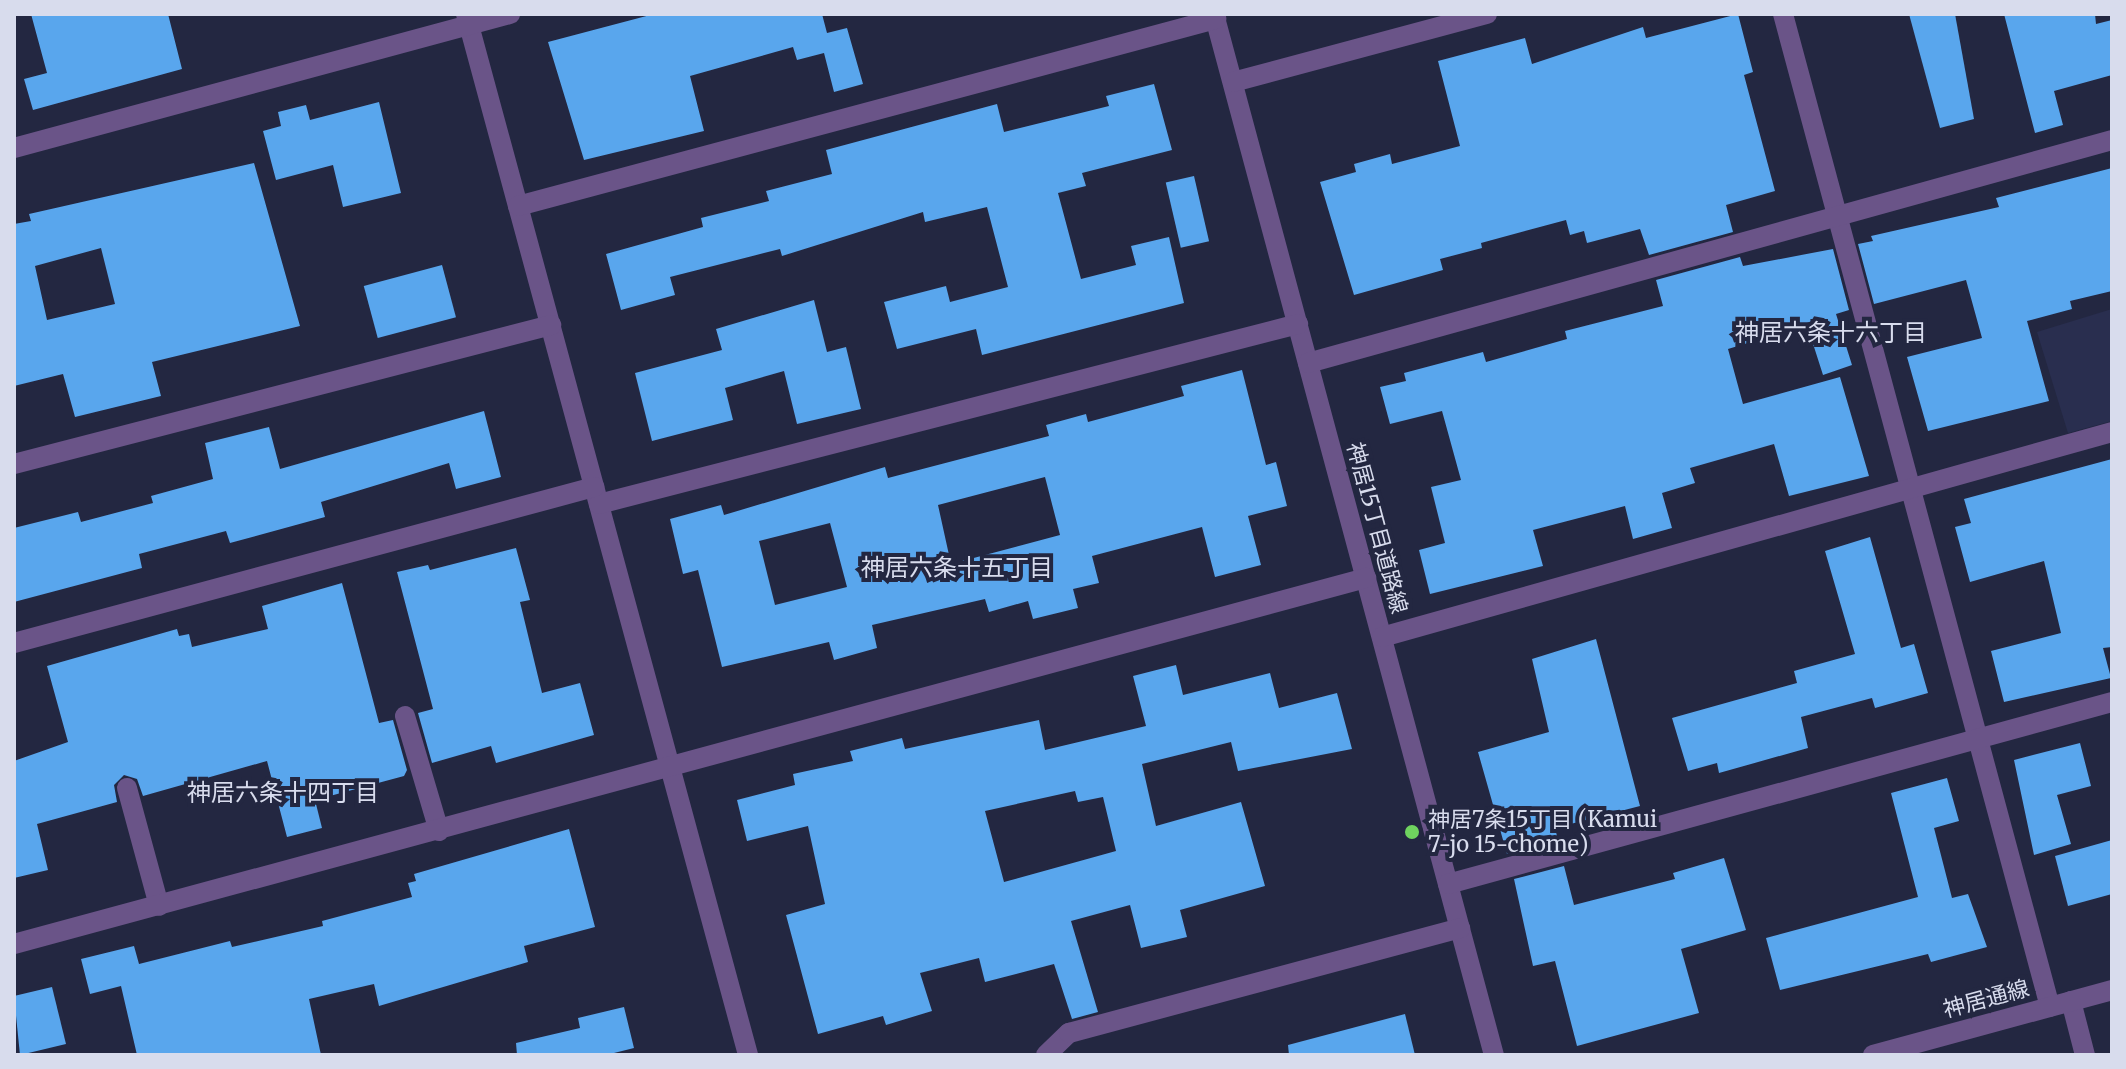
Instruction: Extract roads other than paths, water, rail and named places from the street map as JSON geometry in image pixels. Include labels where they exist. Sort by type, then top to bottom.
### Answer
[{"type":"street","points":[[14,148],[468,20],[510,14]]},
{"type":"street","points":[[1233,82],[1487,14]]},
{"type":"street","points":[[1783,14],[2050,1007]]},
{"type":"street","points":[[518,206],[1215,16]]},
{"type":"street","name":"神居15丁目道路線","points":[[1215,16],[1494,1055]]},
{"type":"street","points":[[468,20],[748,1055]]},
{"type":"street","points":[[1308,363],[1835,214],[2112,140]]},
{"type":"street","points":[[14,643],[596,495],[1298,324]]},
{"type":"street","points":[[14,464],[551,325]]},
{"type":"street","points":[[1382,637],[2112,432]]},
{"type":"street","points":[[14,944],[671,769],[1366,578]]},
{"type":"street","points":[[1448,884],[2112,702]]},
{"type":"street","points":[[405,716],[439,831]]},
{"type":"street","points":[[127,788],[159,906]]},
{"type":"street","points":[[1046,1055],[1069,1033],[1460,928]]},
{"type":"street","name":"神居通線","points":[[1873,1055],[2112,990]]},
{"type":"street","points":[[2071,1001],[2085,1055]]},
{"type":"place","name":"神居7条15丁目 (Kamui 7-jo 15-chome)","points":[[1412,832]]},
{"type":"district","name":"神居六条十六丁目","points":[[1831,333]]},
{"type":"district","name":"神居六条十五丁目","points":[[957,568]]},
{"type":"district","name":"神居六条十四丁目","points":[[283,793]]}]
